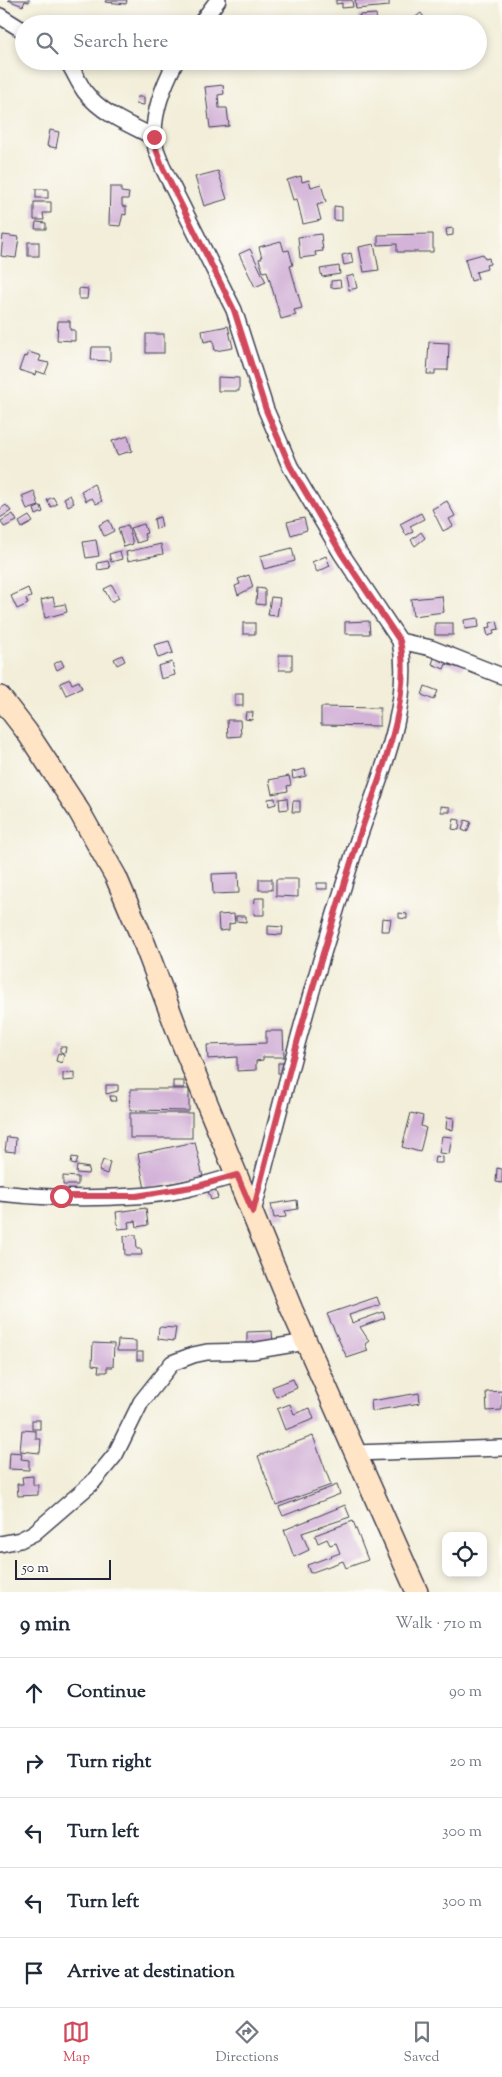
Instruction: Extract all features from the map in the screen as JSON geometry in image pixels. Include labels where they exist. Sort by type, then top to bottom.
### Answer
[{"type":"street","points":[[207,15],[218,0]]},
{"type":"street","points":[[0,16],[15,25]]},
{"type":"street","points":[[72,70],[85,91],[96,104],[121,121],[154,137]]},
{"type":"street","points":[[172,70],[160,99],[154,128],[156,149],[163,168],[234,310],[266,410],[290,466],[341,553],[400,641],[403,658],[400,700],[391,740],[301,1024],[253,1212]]},
{"type":"street","points":[[400,641],[432,648],[502,676]]},
{"type":"street","points":[[0,697],[27,732],[79,811],[116,877],[145,945],[178,1034],[306,1342],[416,1592]]},
{"type":"street","points":[[0,1193],[61,1196],[136,1196],[198,1186],[237,1175]]},
{"type":"street","points":[[0,1544],[20,1540],[34,1534],[92,1483],[115,1455],[141,1402],[172,1363],[207,1352],[252,1351],[306,1342]]},
{"type":"street","points":[[355,1453],[502,1448]]},
{"type":"building","points":[[8,0],[30,0],[29,2],[25,1],[23,6]]},
{"type":"building","points":[[106,0],[127,0],[126,4],[105,2]]},
{"type":"building","points":[[336,0],[352,0],[353,7],[342,8],[342,3],[336,4]]},
{"type":"building","points":[[355,0],[389,0],[389,6],[356,9]]},
{"type":"building","points":[[223,85],[224,94],[218,95],[219,108],[227,108],[229,126],[210,128],[205,87]]},
{"type":"building","points":[[137,97],[144,97],[144,105],[136,104]]},
{"type":"building","points":[[50,130],[59,132],[56,148],[47,146]]},
{"type":"building","points":[[218,171],[227,199],[204,206],[195,177]]},
{"type":"building","points":[[301,176],[302,182],[309,180],[311,187],[321,184],[326,202],[317,205],[321,220],[303,224],[297,199],[293,200],[287,180]]},
{"type":"building","points":[[110,187],[121,187],[121,192],[129,193],[128,199],[122,199],[122,206],[126,207],[126,215],[123,214],[120,226],[109,225]]},
{"type":"building","points":[[36,189],[48,189],[48,198],[36,198]]},
{"type":"building","points":[[34,202],[51,202],[51,213],[43,213],[44,220],[34,220]]},
{"type":"building","points":[[334,206],[342,207],[342,221],[334,220]]},
{"type":"building","points":[[36,222],[46,223],[46,229],[35,229]]},
{"type":"building","points":[[453,228],[453,235],[447,236],[446,229]]},
{"type":"building","points":[[321,234],[323,251],[315,252],[316,256],[300,258],[298,237]]},
{"type":"building","points":[[433,234],[433,252],[397,252],[397,244],[378,245],[378,235]]},
{"type":"building","points":[[3,235],[19,237],[16,258],[1,256]]},
{"type":"building","points":[[281,241],[284,251],[289,250],[293,265],[290,266],[302,308],[294,310],[296,315],[281,319],[267,271],[263,272],[259,259],[262,258],[259,247]]},
{"type":"building","points":[[28,242],[39,242],[39,256],[28,256]]},
{"type":"building","points":[[374,244],[379,270],[364,272],[359,247]]},
{"type":"building","points":[[250,249],[266,282],[255,287],[239,254]]},
{"type":"building","points":[[351,253],[353,263],[344,265],[342,255]]},
{"type":"building","points":[[483,254],[485,259],[489,258],[490,264],[486,265],[487,269],[476,272],[478,279],[471,281],[465,259]]},
{"type":"building","points":[[339,266],[340,274],[322,277],[320,269]]},
{"type":"building","points":[[354,275],[357,288],[349,290],[346,277]]},
{"type":"building","points":[[340,280],[341,287],[331,288],[331,281]]},
{"type":"building","points":[[79,288],[88,289],[87,299],[79,299]]},
{"type":"building","points":[[58,321],[70,321],[70,330],[75,330],[75,341],[57,340]]},
{"type":"building","points":[[228,326],[233,348],[215,351],[213,340],[204,342],[202,331]]},
{"type":"building","points":[[146,334],[164,334],[164,353],[146,353]]},
{"type":"building","points":[[429,342],[449,343],[448,370],[435,370],[435,374],[427,374]]},
{"type":"building","points":[[92,347],[110,347],[110,361],[91,360]]},
{"type":"building","points":[[29,352],[41,356],[39,361],[49,363],[45,374],[36,371],[35,375],[19,370],[24,356],[27,357]]},
{"type":"building","points":[[218,377],[239,378],[239,391],[218,391]]},
{"type":"building","points":[[128,436],[132,451],[117,455],[112,441]]},
{"type":"building","points":[[94,484],[102,501],[96,504],[92,498],[86,501],[81,491]]},
{"type":"building","points":[[34,491],[39,506],[27,510],[22,496]]},
{"type":"building","points":[[70,495],[74,503],[68,506],[64,498]]},
{"type":"building","points":[[53,497],[57,504],[51,507],[47,500]]},
{"type":"building","points":[[447,501],[455,516],[449,519],[453,526],[443,531],[432,509]]},
{"type":"building","points":[[6,505],[11,511],[0,518],[0,509]]},
{"type":"building","points":[[41,506],[43,512],[36,515],[34,509]]},
{"type":"building","points":[[421,513],[424,519],[410,526],[413,532],[406,535],[400,524]]},
{"type":"building","points":[[13,514],[17,521],[4,527],[1,521]]},
{"type":"building","points":[[29,516],[33,522],[22,528],[19,522]]},
{"type":"building","points":[[160,517],[162,527],[156,529],[154,519]]},
{"type":"building","points":[[304,518],[307,530],[291,535],[287,522]]},
{"type":"building","points":[[109,520],[114,531],[104,536],[99,525]]},
{"type":"building","points":[[144,524],[147,533],[144,534],[146,540],[137,543],[130,528]]},
{"type":"building","points":[[128,525],[133,544],[124,547],[118,528]]},
{"type":"building","points":[[421,532],[425,538],[415,546],[411,540]]},
{"type":"building","points":[[96,540],[99,556],[86,558],[83,542]]},
{"type":"building","points":[[161,544],[163,554],[128,561],[126,552]]},
{"type":"building","points":[[292,548],[295,561],[264,569],[260,556]]},
{"type":"building","points":[[120,551],[122,559],[111,562],[109,554]]},
{"type":"building","points":[[326,556],[330,566],[317,572],[312,562]]},
{"type":"building","points":[[108,561],[110,568],[98,570],[97,563]]},
{"type":"building","points":[[249,575],[253,587],[238,595],[235,586],[240,584],[238,579]]},
{"type":"building","points":[[112,585],[119,598],[111,602],[104,589]]},
{"type":"building","points":[[28,588],[31,597],[26,599],[28,604],[17,609],[11,596]]},
{"type":"building","points":[[257,588],[265,589],[265,605],[256,604]]},
{"type":"building","points":[[442,596],[444,612],[413,616],[411,599]]},
{"type":"building","points":[[53,597],[55,606],[65,604],[67,612],[45,618],[41,600]]},
{"type":"building","points":[[271,597],[280,598],[277,616],[268,615]]},
{"type":"building","points":[[478,618],[479,627],[465,629],[464,620]]},
{"type":"building","points":[[369,621],[370,634],[345,634],[345,622]]},
{"type":"building","points":[[497,621],[499,629],[493,630],[494,634],[488,636],[486,628],[491,627],[490,623]]},
{"type":"building","points":[[243,623],[255,623],[255,634],[243,634]]},
{"type":"building","points":[[435,623],[453,623],[453,635],[435,635]]},
{"type":"building","points":[[169,641],[173,653],[158,658],[154,645]]},
{"type":"building","points":[[436,653],[465,664],[462,669],[446,664],[444,669],[432,664]]},
{"type":"building","points":[[122,655],[125,661],[117,665],[114,659]]},
{"type":"building","points":[[279,655],[292,655],[292,670],[279,670]]},
{"type":"building","points":[[61,660],[64,666],[57,670],[54,664]]},
{"type":"building","points":[[172,662],[175,675],[161,679],[158,666]]},
{"type":"building","points":[[70,679],[72,684],[79,681],[82,688],[66,695],[60,683]]},
{"type":"building","points":[[425,686],[438,691],[434,700],[422,695]]},
{"type":"building","points":[[235,694],[243,694],[243,706],[235,706]]},
{"type":"building","points":[[321,707],[380,708],[380,726],[321,725]]},
{"type":"building","points":[[246,712],[253,712],[252,720],[245,719]]},
{"type":"building","points":[[227,720],[240,720],[241,736],[228,737]]},
{"type":"building","points":[[305,769],[306,776],[293,779],[292,772]]},
{"type":"building","points":[[289,776],[291,785],[287,786],[288,791],[272,794],[269,780]]},
{"type":"building","points":[[275,798],[276,804],[269,806],[268,799]]},
{"type":"building","points":[[287,798],[288,809],[280,810],[279,799]]},
{"type":"building","points":[[293,801],[300,801],[300,812],[292,812]]},
{"type":"building","points":[[441,806],[450,807],[450,812],[441,812]]},
{"type":"building","points":[[454,819],[460,820],[459,830],[452,829]]},
{"type":"building","points":[[465,820],[471,822],[467,832],[462,830]]},
{"type":"building","points":[[238,873],[239,893],[213,894],[212,874]]},
{"type":"building","points":[[259,879],[272,879],[272,890],[259,890]]},
{"type":"building","points":[[276,879],[298,879],[298,897],[276,896]]},
{"type":"building","points":[[317,883],[327,883],[327,889],[317,889]]},
{"type":"building","points":[[255,898],[264,898],[264,915],[254,915]]},
{"type":"building","points":[[399,913],[407,914],[407,919],[399,918]]},
{"type":"building","points":[[234,914],[235,923],[229,924],[229,930],[219,931],[218,915]]},
{"type":"building","points":[[236,916],[246,916],[246,922],[236,921]]},
{"type":"building","points":[[382,918],[391,919],[389,931],[381,931]]},
{"type":"building","points":[[268,926],[283,927],[282,935],[268,934]]},
{"type":"building","points":[[266,1031],[283,1031],[284,1057],[263,1057],[263,1060],[256,1061],[256,1070],[237,1071],[237,1057],[208,1059],[207,1045],[266,1043]]},
{"type":"building","points":[[60,1047],[66,1047],[65,1053],[60,1052]]},
{"type":"building","points":[[58,1053],[64,1055],[62,1063],[56,1061]]},
{"type":"building","points":[[278,1063],[285,1063],[285,1073],[278,1073]]},
{"type":"building","points":[[75,1072],[75,1080],[63,1081],[63,1073]]},
{"type":"building","points":[[173,1081],[184,1081],[184,1088],[173,1088]]},
{"type":"building","points":[[106,1085],[118,1085],[118,1091],[106,1094]]},
{"type":"building","points":[[131,1089],[189,1089],[189,1111],[130,1110]]},
{"type":"building","points":[[110,1096],[115,1096],[116,1101],[111,1101]]},
{"type":"building","points":[[130,1113],[192,1113],[192,1138],[130,1138]]},
{"type":"building","points":[[411,1113],[423,1116],[421,1126],[426,1128],[420,1152],[402,1147]]},
{"type":"building","points":[[447,1117],[454,1118],[453,1130],[446,1129]]},
{"type":"building","points":[[442,1136],[452,1137],[449,1154],[439,1153]]},
{"type":"building","points":[[7,1137],[16,1138],[15,1152],[5,1151]]},
{"type":"building","points":[[195,1142],[203,1177],[145,1189],[138,1154]]},
{"type":"building","points":[[435,1156],[442,1157],[442,1163],[434,1163]]},
{"type":"building","points":[[72,1157],[78,1158],[76,1165],[71,1164]]},
{"type":"building","points":[[103,1160],[110,1162],[107,1174],[99,1171]]},
{"type":"building","points":[[77,1166],[89,1168],[88,1174],[76,1173]]},
{"type":"building","points":[[497,1168],[502,1169],[502,1183],[496,1182]]},
{"type":"building","points":[[63,1176],[78,1177],[78,1185],[63,1185]]},
{"type":"building","points":[[215,1188],[218,1198],[211,1200],[208,1191]]},
{"type":"building","points":[[297,1200],[298,1209],[285,1211],[286,1217],[274,1218],[271,1204]]},
{"type":"building","points":[[146,1208],[148,1225],[137,1227],[136,1221],[128,1222],[129,1228],[118,1229],[116,1212]]},
{"type":"building","points":[[136,1235],[137,1249],[141,1249],[142,1255],[125,1255],[124,1236]]},
{"type":"building","points":[[377,1297],[380,1305],[349,1315],[352,1323],[383,1312],[385,1318],[360,1327],[369,1341],[365,1344],[368,1351],[347,1358],[327,1314]]},
{"type":"building","points":[[159,1327],[176,1328],[174,1341],[158,1339]]},
{"type":"building","points":[[272,1331],[273,1344],[247,1345],[247,1332]]},
{"type":"building","points":[[118,1340],[136,1341],[136,1351],[117,1351]]},
{"type":"building","points":[[93,1343],[114,1344],[113,1367],[107,1367],[107,1372],[98,1372],[99,1366],[92,1365]]},
{"type":"building","points":[[137,1352],[143,1352],[143,1360],[137,1360]]},
{"type":"building","points":[[293,1379],[297,1388],[276,1397],[272,1387]]},
{"type":"building","points":[[502,1391],[502,1410],[487,1411],[486,1392]]},
{"type":"building","points":[[419,1393],[420,1403],[372,1411],[371,1401]]},
{"type":"building","points":[[290,1404],[294,1414],[310,1408],[314,1419],[285,1430],[277,1409]]},
{"type":"building","points":[[32,1420],[40,1420],[40,1429],[32,1429]]},
{"type":"building","points":[[22,1430],[36,1431],[36,1439],[41,1439],[40,1453],[20,1451]]},
{"type":"building","points":[[313,1436],[331,1485],[276,1505],[258,1456]]},
{"type":"building","points":[[10,1452],[22,1453],[21,1459],[29,1460],[29,1470],[9,1469]]},
{"type":"building","points":[[33,1476],[33,1485],[38,1485],[38,1495],[18,1496],[17,1484],[23,1484],[22,1477]]},
{"type":"building","points":[[337,1485],[340,1494],[283,1516],[279,1507]]},
{"type":"building","points":[[345,1505],[350,1517],[302,1533],[309,1550],[294,1557],[284,1530]]},
{"type":"building","points":[[353,1521],[368,1560],[346,1568],[343,1561],[310,1573],[307,1565],[340,1553],[336,1543],[330,1545],[327,1539],[318,1543],[315,1535]]},
{"type":"route","points":[[61,1196],[136,1196],[198,1186],[237,1175],[253,1212],[301,1024],[391,740],[400,700],[403,658],[400,641],[341,553],[290,466],[266,410],[234,310],[163,168],[154,137]]}]
